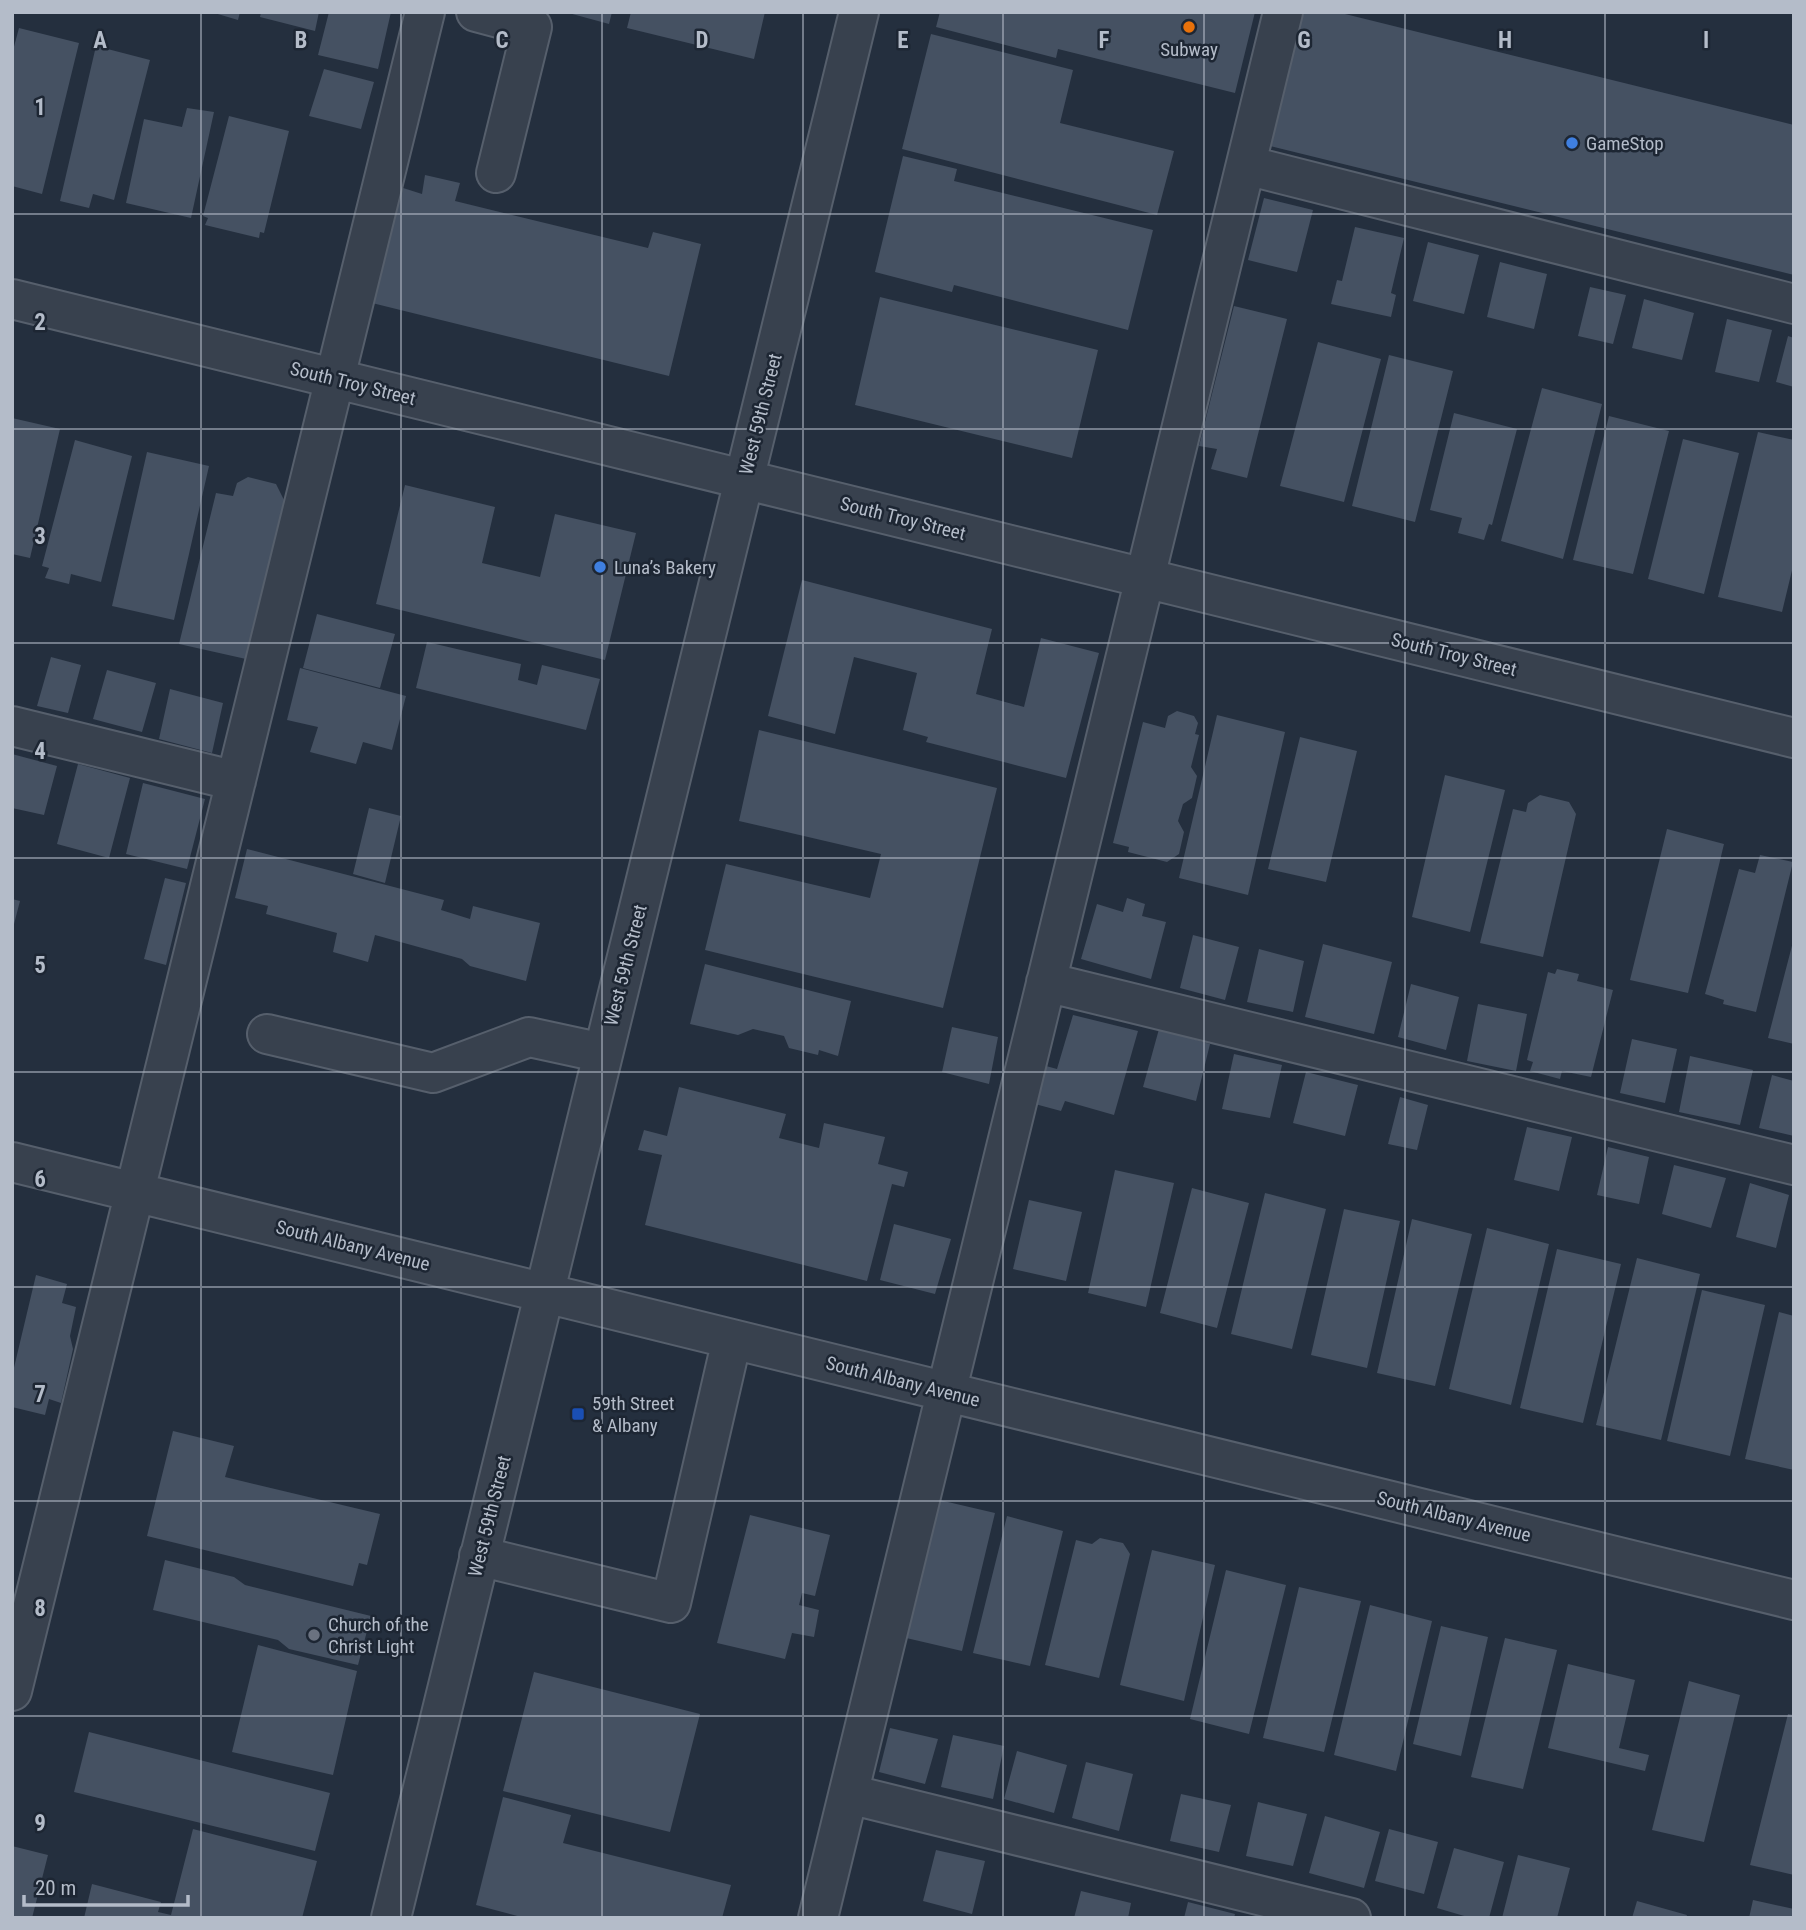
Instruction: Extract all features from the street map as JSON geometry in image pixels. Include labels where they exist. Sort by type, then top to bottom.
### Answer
[{"type":"street","points":[[12,1691],[24,1590],[135,1192],[425,12]]},
{"type":"street","points":[[476,12],[532,27],[496,173]]},
{"type":"street","name":"West 59th Street","points":[[391,1918],[859,12]]},
{"type":"street","points":[[818,1918],[1283,12]]},
{"type":"street","points":[[1246,166],[1794,304]]},
{"type":"street","name":"South Troy Street","points":[[12,299],[1794,738]]},
{"type":"street","points":[[12,726],[236,781]]},
{"type":"street","points":[[1046,982],[1794,1165]]},
{"type":"street","points":[[267,1034],[433,1073],[529,1037],[603,1053]]},
{"type":"street","name":"South Albany Avenue","points":[[12,1162],[1794,1600]]},
{"type":"street","points":[[480,1556],[671,1603],[732,1339]]},
{"type":"street","points":[[849,1794],[1351,1918]]},
{"type":"building","points":[[211,12],[240,12],[238,20]]},
{"type":"building","points":[[261,12],[319,12],[315,31],[260,17]]},
{"type":"building","points":[[329,12],[391,12],[378,69],[318,55]]},
{"type":"building","points":[[565,12],[612,12],[609,24]]},
{"type":"building","points":[[631,12],[765,12],[754,59],[627,28]]},
{"type":"building","points":[[940,12],[1255,12],[1235,93],[1058,49],[1056,58],[936,27]]},
{"type":"building","points":[[1303,12],[1337,12],[1794,125],[1794,275],[1270,146]]},
{"type":"building","points":[[19,28],[79,43],[42,194],[12,186],[12,54]]},
{"type":"building","points":[[931,34],[1073,70],[1060,123],[1174,151],[1157,215],[902,149]]},
{"type":"building","points":[[96,46],[150,60],[114,200],[93,194],[89,208],[60,201]]},
{"type":"building","points":[[324,69],[374,82],[361,129],[309,116]]},
{"type":"building","points":[[187,108],[214,112],[191,218],[126,203],[144,119],[182,127]]},
{"type":"building","points":[[229,116],[289,131],[264,233],[260,232],[259,238],[205,225],[208,218],[203,216]]},
{"type":"building","points":[[903,156],[957,169],[954,181],[1153,230],[1128,330],[954,285],[952,292],[875,272]]},
{"type":"building","points":[[425,175],[460,183],[455,201],[648,248],[653,232],[701,244],[669,376],[372,303],[400,187],[422,194]]},
{"type":"building","points":[[1264,198],[1313,210],[1297,272],[1248,260]]},
{"type":"building","points":[[1355,227],[1404,238],[1391,293],[1396,295],[1391,317],[1331,304],[1337,280],[1342,281]]},
{"type":"building","points":[[1428,242],[1479,255],[1464,314],[1413,301]]},
{"type":"building","points":[[1500,262],[1547,274],[1534,329],[1487,317]]},
{"type":"building","points":[[1590,287],[1626,295],[1613,344],[1578,336]]},
{"type":"building","points":[[880,297],[1098,350],[1072,458],[855,405]]},
{"type":"building","points":[[1644,299],[1694,313],[1682,360],[1632,348]]},
{"type":"building","points":[[1234,306],[1287,319],[1247,478],[1211,469],[1217,449],[1199,446]]},
{"type":"building","points":[[1727,319],[1772,330],[1759,382],[1715,372]]},
{"type":"building","points":[[1788,336],[1794,338],[1794,387],[1776,382]]},
{"type":"building","points":[[1318,342],[1381,359],[1344,502],[1280,486]]},
{"type":"building","points":[[1389,355],[1453,371],[1415,522],[1352,506]]},
{"type":"building","points":[[1542,388],[1602,404],[1563,559],[1501,541]]},
{"type":"building","points":[[1454,413],[1517,429],[1492,525],[1489,524],[1484,540],[1458,533],[1462,518],[1430,510]]},
{"type":"building","points":[[1609,416],[1669,431],[1633,574],[1573,560]]},
{"type":"building","points":[[12,418],[60,429],[30,558],[12,554]]},
{"type":"building","points":[[1758,432],[1794,440],[1794,562],[1782,612],[1718,597]]},
{"type":"building","points":[[1683,439],[1739,453],[1704,594],[1648,579]]},
{"type":"building","points":[[75,440],[132,456],[101,582],[71,574],[69,584],[45,578],[49,568],[42,566]]},
{"type":"building","points":[[147,452],[209,466],[174,620],[112,606]]},
{"type":"building","points":[[248,477],[276,484],[284,500],[246,659],[179,644],[216,493],[233,496],[237,483]]},
{"type":"building","points":[[405,485],[495,507],[482,563],[540,577],[555,514],[636,533],[605,660],[376,604]]},
{"type":"building","points":[[802,580],[992,629],[976,694],[1024,707],[1041,638],[1099,653],[1066,778],[926,742],[928,737],[903,730],[917,673],[854,657],[835,734],[768,716]]},
{"type":"building","points":[[317,614],[395,634],[380,688],[303,668]]},
{"type":"building","points":[[427,642],[521,664],[518,680],[537,685],[542,665],[600,679],[586,730],[416,688]]},
{"type":"building","points":[[51,657],[81,665],[68,713],[37,706]]},
{"type":"building","points":[[300,668],[406,696],[392,750],[363,742],[356,764],[310,752],[318,727],[287,720]]},
{"type":"building","points":[[107,670],[156,683],[142,732],[93,719]]},
{"type":"building","points":[[170,689],[223,703],[212,753],[159,739]]},
{"type":"building","points":[[1177,711],[1194,716],[1198,723],[1195,734],[1199,735],[1191,767],[1197,776],[1192,798],[1183,804],[1178,821],[1184,832],[1179,854],[1167,862],[1128,852],[1129,847],[1113,843],[1143,722],[1165,728],[1168,716]]},
{"type":"building","points":[[1217,715],[1285,732],[1248,895],[1179,878]]},
{"type":"building","points":[[759,730],[997,788],[943,1008],[705,950],[726,864],[870,898],[881,854],[739,821]]},
{"type":"building","points":[[1300,737],[1357,751],[1326,882],[1268,869]]},
{"type":"building","points":[[12,754],[57,766],[44,815],[12,808]]},
{"type":"building","points":[[78,764],[130,778],[109,858],[57,844]]},
{"type":"building","points":[[1445,775],[1505,790],[1470,932],[1412,917]]},
{"type":"building","points":[[143,783],[205,799],[187,869],[126,854]]},
{"type":"building","points":[[1540,795],[1569,802],[1576,814],[1543,957],[1480,943],[1513,809],[1526,812],[1528,803]]},
{"type":"building","points":[[369,808],[401,816],[385,883],[353,874]]},
{"type":"building","points":[[1667,829],[1724,844],[1688,993],[1630,980]]},
{"type":"building","points":[[247,849],[444,900],[441,910],[470,919],[473,906],[540,923],[526,981],[470,966],[462,959],[375,935],[368,962],[333,952],[337,933],[266,914],[268,906],[235,898]]},
{"type":"building","points":[[1760,855],[1793,862],[1756,1012],[1723,1004],[1724,1000],[1705,994],[1739,869],[1755,873]]},
{"type":"building","points":[[165,878],[186,883],[166,965],[144,959]]},
{"type":"building","points":[[1127,898],[1145,904],[1142,916],[1166,922],[1151,979],[1081,959],[1097,904],[1123,912]]},
{"type":"building","points":[[12,899],[20,901],[13,928],[12,928]]},
{"type":"building","points":[[1193,935],[1239,947],[1225,1000],[1180,988]]},
{"type":"building","points":[[1794,938],[1794,1044],[1768,1038]]},
{"type":"building","points":[[1323,944],[1392,962],[1374,1034],[1305,1017]]},
{"type":"building","points":[[1259,949],[1304,961],[1293,1012],[1247,1002]]},
{"type":"building","points":[[705,964],[851,1001],[838,1056],[819,1050],[818,1055],[789,1048],[784,1036],[753,1029],[738,1035],[690,1024]]},
{"type":"building","points":[[1557,969],[1579,974],[1577,981],[1613,990],[1591,1077],[1562,1071],[1560,1079],[1530,1071],[1533,1062],[1527,1060],[1548,972],[1555,974]]},
{"type":"building","points":[[1411,984],[1459,997],[1446,1050],[1398,1037]]},
{"type":"building","points":[[1478,1004],[1527,1014],[1516,1071],[1467,1061]]},
{"type":"building","points":[[1073,1015],[1138,1031],[1114,1115],[1065,1101],[1061,1111],[1035,1104],[1046,1066],[1057,1069]]},
{"type":"building","points":[[952,1027],[998,1037],[989,1084],[942,1072]]},
{"type":"building","points":[[1159,1029],[1210,1044],[1196,1101],[1143,1087]]},
{"type":"building","points":[[1632,1039],[1677,1049],[1665,1103],[1620,1093]]},
{"type":"building","points":[[1234,1054],[1282,1065],[1270,1118],[1222,1109]]},
{"type":"building","points":[[1690,1056],[1753,1070],[1740,1125],[1679,1112]]},
{"type":"building","points":[[1306,1072],[1358,1085],[1345,1136],[1293,1123]]},
{"type":"building","points":[[1772,1075],[1794,1081],[1794,1136],[1759,1128]]},
{"type":"building","points":[[679,1087],[786,1114],[779,1138],[819,1148],[824,1123],[885,1137],[878,1164],[908,1172],[904,1187],[892,1184],[867,1281],[645,1225],[662,1155],[638,1150],[644,1130],[667,1136]]},
{"type":"building","points":[[1400,1097],[1428,1105],[1417,1150],[1388,1144]]},
{"type":"building","points":[[1527,1127],[1572,1137],[1559,1191],[1514,1180]]},
{"type":"building","points":[[1608,1147],[1649,1157],[1639,1204],[1597,1195]]},
{"type":"building","points":[[1674,1165],[1726,1178],[1711,1228],[1662,1214]]},
{"type":"building","points":[[1115,1170],[1174,1183],[1146,1307],[1088,1293]]},
{"type":"building","points":[[1750,1183],[1789,1195],[1776,1248],[1736,1237]]},
{"type":"building","points":[[1192,1188],[1249,1203],[1217,1328],[1160,1313]]},
{"type":"building","points":[[1265,1193],[1326,1209],[1292,1349],[1231,1334]]},
{"type":"building","points":[[1029,1200],[1082,1212],[1066,1281],[1013,1269]]},
{"type":"building","points":[[1344,1209],[1400,1221],[1367,1368],[1311,1355]]},
{"type":"building","points":[[1412,1219],[1472,1234],[1435,1386],[1377,1373]]},
{"type":"building","points":[[894,1224],[951,1239],[935,1294],[880,1280]]},
{"type":"building","points":[[1487,1228],[1549,1244],[1511,1405],[1449,1389]]},
{"type":"building","points":[[1557,1249],[1621,1264],[1583,1423],[1520,1408]]},
{"type":"building","points":[[1637,1258],[1700,1274],[1661,1440],[1596,1425]]},
{"type":"building","points":[[36,1275],[67,1284],[62,1303],[76,1307],[70,1336],[73,1349],[61,1403],[49,1399],[45,1415],[12,1407],[12,1376]]},
{"type":"building","points":[[1702,1290],[1765,1305],[1730,1456],[1667,1441]]},
{"type":"building","points":[[1779,1312],[1794,1316],[1794,1470],[1745,1459]]},
{"type":"building","points":[[173,1431],[234,1446],[225,1477],[380,1514],[367,1565],[359,1563],[353,1586],[147,1536]]},
{"type":"building","points":[[935,1499],[995,1513],[962,1651],[902,1637]]},
{"type":"building","points":[[750,1515],[830,1535],[815,1596],[802,1593],[799,1605],[819,1610],[814,1637],[792,1633],[785,1659],[717,1643]]},
{"type":"building","points":[[1007,1516],[1063,1531],[1030,1666],[973,1653]]},
{"type":"building","points":[[1100,1538],[1123,1543],[1130,1554],[1099,1678],[1045,1665],[1076,1540],[1092,1544]]},
{"type":"building","points":[[1152,1550],[1215,1565],[1184,1701],[1120,1685]]},
{"type":"building","points":[[165,1560],[234,1577],[245,1585],[371,1616],[358,1665],[289,1649],[278,1640],[153,1610]]},
{"type":"building","points":[[1226,1570],[1286,1585],[1249,1734],[1190,1719]]},
{"type":"building","points":[[1299,1587],[1361,1601],[1324,1752],[1263,1738]]},
{"type":"building","points":[[1370,1605],[1432,1621],[1396,1771],[1334,1755]]},
{"type":"building","points":[[1441,1626],[1488,1637],[1461,1756],[1413,1744]]},
{"type":"building","points":[[1505,1638],[1557,1650],[1523,1789],[1471,1777]]},
{"type":"building","points":[[258,1645],[357,1671],[333,1775],[232,1752]]},
{"type":"building","points":[[1568,1664],[1635,1680],[1619,1748],[1649,1755],[1645,1771],[1548,1748]]},
{"type":"building","points":[[534,1672],[700,1714],[670,1832],[503,1791]]},
{"type":"building","points":[[1689,1681],[1740,1695],[1704,1842],[1652,1830]]},
{"type":"building","points":[[1788,1714],[1794,1715],[1794,1875],[1750,1865]]},
{"type":"building","points":[[890,1728],[938,1739],[925,1784],[879,1772]]},
{"type":"building","points":[[89,1732],[330,1793],[315,1851],[74,1792]]},
{"type":"building","points":[[953,1735],[1004,1746],[993,1799],[941,1787]]},
{"type":"building","points":[[1017,1751],[1067,1765],[1054,1813],[1004,1799]]},
{"type":"building","points":[[1086,1762],[1133,1774],[1119,1831],[1072,1818]]},
{"type":"building","points":[[1181,1794],[1231,1805],[1219,1852],[1170,1841]]},
{"type":"building","points":[[503,1797],[571,1815],[563,1843],[731,1885],[722,1918],[525,1918],[476,1905]]},
{"type":"building","points":[[1258,1802],[1307,1814],[1293,1866],[1246,1856]]},
{"type":"building","points":[[1325,1816],[1380,1832],[1364,1888],[1309,1873]]},
{"type":"building","points":[[193,1829],[317,1861],[302,1918],[84,1918],[92,1884],[161,1902],[158,1912],[171,1915]]},
{"type":"building","points":[[1389,1829],[1438,1842],[1424,1894],[1375,1881]]},
{"type":"building","points":[[12,1846],[48,1855],[32,1918],[12,1918]]},
{"type":"building","points":[[1454,1848],[1504,1862],[1489,1918],[1471,1918],[1437,1908]]},
{"type":"building","points":[[936,1850],[985,1861],[972,1914],[923,1901]]},
{"type":"building","points":[[1518,1855],[1570,1868],[1557,1918],[1502,1918]]},
{"type":"building","points":[[1081,1891],[1131,1903],[1128,1918],[1074,1918]]},
{"type":"building","points":[[1753,1900],[1794,1909],[1794,1918],[1749,1918]]},
{"type":"building","points":[[1637,1901],[1687,1915],[1686,1918],[1632,1918]]},
{"type":"building","points":[[1188,1902],[1235,1914],[1234,1918],[1184,1918]]},
{"type":"place","name":"Subway","points":[[1189,27]]},
{"type":"place","name":"GameStop","points":[[1572,143]]},
{"type":"place","name":"Luna’s Bakery","points":[[600,567]]},
{"type":"place","name":"59th Street & Albany","points":[[578,1414]]},
{"type":"place","name":"Church of the Christ Light","points":[[314,1635]]}]
